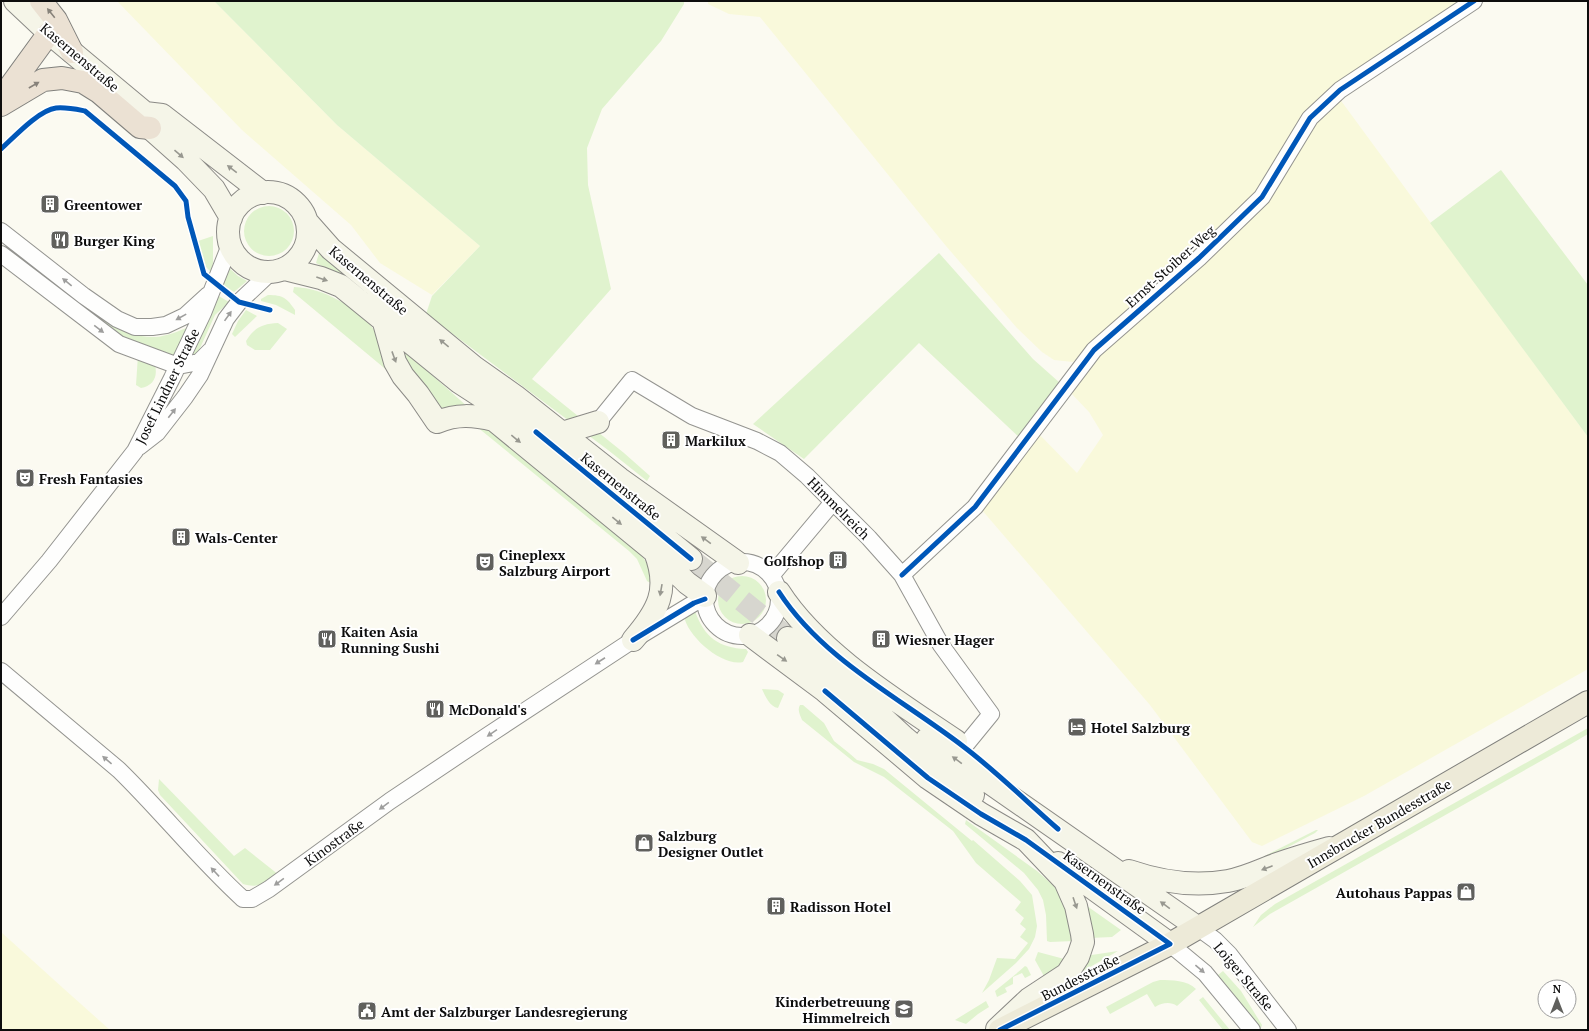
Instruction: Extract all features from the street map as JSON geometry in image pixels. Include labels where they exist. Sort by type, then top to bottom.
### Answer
[{"type":"highway","points":[[41,1],[56,20],[72,52]]},
{"type":"highway","points":[[1,99],[49,33]]},
{"type":"highway","points":[[1,105],[43,80],[62,78],[83,82],[99,92],[140,127],[148,120]]},
{"type":"main road","name":"Kasernenstraße","points":[[15,1],[148,120],[214,189],[231,218]]},
{"type":"main road","name":"Kasernenstraße","points":[[148,120],[162,115],[263,192]]},
{"type":"main road","points":[[263,192],[275,192],[286,196],[296,203],[304,212],[308,223],[308,237],[304,250],[296,261],[278,271],[253,270],[243,264],[235,255],[230,245],[228,230],[231,218],[236,208],[243,200],[263,192]]},
{"type":"main road","name":"Kasernenstraße","points":[[308,223],[331,249],[474,367],[536,432]]},
{"type":"main road","name":"Kasernenstraße","points":[[278,271],[322,278],[341,286],[459,382],[536,432],[691,559]]},
{"type":"main road","points":[[383,320],[395,362],[403,376],[418,394],[437,422],[447,418],[464,415],[478,416],[494,420]]},
{"type":"main road","points":[[474,367],[515,396],[620,479],[738,563]]},
{"type":"main road","points":[[459,382],[494,420],[654,552],[705,598]]},
{"type":"main road","points":[[562,433],[598,422]]},
{"type":"main road","points":[[588,453],[598,422]]},
{"type":"main road","points":[[633,640],[649,621],[659,600],[662,578],[661,569],[654,552]]},
{"type":"main road","points":[[775,584],[789,608],[801,622],[844,661],[886,693],[964,747],[1058,829]]},
{"type":"main road","points":[[750,635],[825,691],[928,778],[980,814],[1026,840],[1065,881],[1076,906],[1083,942],[1078,957],[1067,974],[1029,999],[996,1030]]},
{"type":"main road","name":"Kasernenstraße","points":[[788,638],[851,688],[1058,829],[1197,927]]},
{"type":"main road","name":"Kasernenstraße","points":[[851,688],[905,738],[1026,840],[1170,944]]},
{"type":"main road","name":"Innsbrucker Bundesstraße","points":[[1170,944],[1588,702]]},
{"type":"main road","points":[[1106,863],[1158,880],[1185,884],[1209,884],[1229,881],[1300,856],[1344,844]]},
{"type":"main road","name":"Bundesstraße","points":[[1000,1030],[1170,944]]},
{"type":"street","name":"Ernst-Stoiber-Weg","points":[[902,575],[975,507],[1094,350],[1199,258],[1262,198],[1310,118],[1340,90],[1474,1]]},
{"type":"street","points":[[1,231],[84,296],[117,319],[135,327],[166,325],[185,316],[210,292]]},
{"type":"street","name":"Josef Lindner Straße","points":[[135,451],[203,313],[210,292],[230,245]]},
{"type":"street","points":[[1,254],[119,344],[178,366],[199,362],[210,351]]},
{"type":"street","name":"Josef Lindner Straße","points":[[135,451],[157,433],[185,397],[200,375],[226,319],[239,302],[278,271]]},
{"type":"street","name":"Himmelreich","points":[[598,422],[632,380],[692,416],[758,441],[780,453],[807,476],[870,538],[902,575],[941,645],[991,714],[964,747]]},
{"type":"street","points":[[1,617],[49,561],[135,451]]},
{"type":"street","points":[[775,584],[834,502]]},
{"type":"street","points":[[750,563],[762,568],[775,584],[778,606],[773,619],[767,627],[750,635],[740,636],[722,630],[715,623],[706,607],[705,598],[712,578],[728,565],[750,563]]},
{"type":"street","name":"Kinostraße","points":[[1,671],[119,770],[136,786],[220,878],[243,899],[252,899],[269,889],[397,797],[633,640],[694,603],[705,598]]},
{"type":"street","name":"Loiger Straße","points":[[1197,927],[1229,954],[1287,1030]]},
{"type":"street","name":"Loiger Straße","points":[[1170,944],[1205,973],[1252,1030]]},
{"type":"green space","points":[[117,1],[214,1],[337,125],[480,246],[432,295],[380,263],[351,225],[242,130]]},
{"type":"green space","points":[[214,1],[684,1],[684,4],[661,41],[602,109],[587,148],[588,185],[611,289],[532,379],[624,453],[650,476],[647,481],[608,450],[426,314],[432,296],[480,246],[337,125]]},
{"type":"green space","points":[[708,1],[1458,1],[1333,86],[1256,196],[1073,362],[1054,360],[1042,352],[1017,328],[946,246],[760,17],[729,14],[708,4]]},
{"type":"green space","points":[[1339,98],[1588,437],[1588,669],[1364,796],[1262,846],[1252,842],[1150,705],[981,509],[1000,489],[1038,433],[1077,473],[1103,435],[1089,412],[1070,392],[1093,358],[1203,260],[1316,120]]},
{"type":"green space","points":[[1501,170],[1588,285],[1588,437],[1430,223]]},
{"type":"green space","points":[[274,206],[279,207],[287,213],[293,221],[293,241],[287,249],[279,255],[264,256],[259,255],[251,249],[245,241],[244,226],[245,221],[251,213],[259,207]]},
{"type":"green space","points":[[213,236],[213,263],[211,272],[206,267],[198,241]]},
{"type":"green space","points":[[319,253],[464,371],[349,280],[316,263]]},
{"type":"green space","points":[[939,253],[1033,359],[1060,383],[1021,439],[919,343],[804,459],[753,424]]},
{"type":"green space","points":[[227,266],[238,276],[247,281],[234,292],[222,284]]},
{"type":"green space","points":[[294,287],[312,289],[328,295],[349,306],[363,317],[382,343],[401,382],[293,292]]},
{"type":"green space","points":[[217,295],[229,302],[215,315],[196,357],[193,357],[191,355]]},
{"type":"green space","points":[[268,295],[281,297],[287,300],[295,310],[295,315],[276,305],[261,301],[261,299]]},
{"type":"green space","points":[[78,297],[105,318],[124,330],[145,337],[156,337],[189,327],[175,358],[113,332],[74,302]]},
{"type":"green space","points":[[246,310],[257,316],[235,337],[232,334],[238,321]]},
{"type":"green space","points":[[278,323],[287,329],[270,350],[255,350],[247,345],[246,341],[256,329],[263,325]]},
{"type":"green space","points":[[396,343],[469,408],[433,411]]},
{"type":"green space","points":[[138,355],[155,365],[156,369],[154,380],[149,385],[141,388],[136,385]]},
{"type":"green space","points":[[471,422],[485,426],[636,547],[648,565],[652,584],[647,581],[637,559],[629,551]]},
{"type":"green space","points":[[737,576],[747,576],[759,583],[766,595],[766,605],[759,617],[747,624],[737,624],[729,620],[722,613],[718,605],[718,595],[722,587],[729,580]]},
{"type":"green space","points":[[695,611],[703,628],[714,639],[728,646],[746,649],[748,652],[743,662],[725,660],[698,641],[687,624],[684,616]]},
{"type":"green space","points":[[762,689],[778,690],[784,694],[778,708],[770,703]]},
{"type":"green space","points":[[800,705],[803,705],[824,723],[834,741],[857,760],[873,764],[884,769],[972,841],[973,840],[1020,881],[1032,895],[1037,926],[1035,937],[1029,949],[1016,963],[982,993],[989,980],[997,958],[1015,959],[1028,943],[1020,937],[1026,929],[1020,924],[1024,918],[1015,910],[1021,902],[976,863],[953,831],[884,777],[854,762],[802,720],[799,711]]},
{"type":"green space","points":[[1588,728],[1588,734],[1270,914],[1253,927],[1261,915],[1275,904]]},
{"type":"green space","points":[[159,779],[234,856],[245,848],[279,875],[254,886],[243,884],[160,795],[158,790]]},
{"type":"green space","points":[[966,820],[1037,871],[1054,886],[1065,901],[1074,941],[1047,941],[1046,915],[1043,900],[1038,890],[1024,873],[965,824]]},
{"type":"green space","points":[[1318,830],[1315,833],[1246,869],[1194,875],[1196,872],[1221,871],[1251,863]]},
{"type":"green space","points":[[1087,906],[1121,930],[1112,937],[1090,938]]},
{"type":"green space","points":[[1,932],[63,988],[110,1030],[1,1030]]},
{"type":"green space","points":[[1118,951],[1083,971],[1080,970],[1085,956]]},
{"type":"green space","points":[[1038,952],[1068,960],[1045,978],[1035,960]]},
{"type":"green space","points":[[1025,966],[1031,975],[1025,978],[1022,973],[1013,977],[1013,984],[1005,988],[1007,992],[997,997],[995,991]]},
{"type":"green space","points":[[1223,971],[1241,991],[1262,1025],[1261,1028],[1218,975]]},
{"type":"green space","points":[[1160,980],[1184,982],[1196,989],[1177,1006],[1172,1003],[1166,1003],[1155,1007],[1147,994],[1110,1014],[1106,1007],[1153,982]]},
{"type":"green space","points":[[1203,997],[1230,1030],[1223,1030],[1199,1000]]},
{"type":"green space","points":[[986,1001],[989,1007],[966,1024],[955,1020]]},
{"type":"tunnel","points":[[691,559],[788,638]]},
{"type":"cycle path","points":[[902,575],[975,507],[1094,350],[1199,258],[1262,197],[1310,118],[1340,90],[1474,1]]},
{"type":"cycle path","points":[[1,149],[27,125],[49,110],[56,108],[70,108],[85,111],[175,186],[186,201],[188,217],[204,274],[239,302],[270,310]]},
{"type":"cycle path","points":[[536,432],[691,559]]},
{"type":"cycle path","points":[[779,592],[797,616],[818,638],[841,658],[865,677],[964,747],[1058,829]]},
{"type":"cycle path","points":[[633,640],[694,603],[705,599]]},
{"type":"cycle path","points":[[825,691],[928,778],[981,814],[1026,840],[1170,944],[1000,1030]]},
{"type":"place","name":"Greentower","points":[[50,204]]},
{"type":"place","name":"Burger King","points":[[60,240]]},
{"type":"place","name":"Markilux","points":[[671,440]]},
{"type":"place","name":"Fresh Fantasies","points":[[25,478]]},
{"type":"place","name":"Wals-Center","points":[[181,537]]},
{"type":"place","name":"Golfshop","points":[[838,560]]},
{"type":"place","name":"Cineplexx Salzburg Airport","points":[[485,562]]},
{"type":"place","name":"Kaiten Asia Running Sushi","points":[[327,639]]},
{"type":"place","name":"Wiesner Hager","points":[[881,639]]},
{"type":"place","name":"McDonald's","points":[[435,709]]},
{"type":"place","name":"Hotel Salzburg","points":[[1077,727]]},
{"type":"place","name":"Salzburg Designer Outlet","points":[[644,843]]},
{"type":"place","name":"Autohaus Pappas","points":[[1466,892]]},
{"type":"place","name":"Radisson Hotel","points":[[776,906]]},
{"type":"place","name":"Kinderbetreuung Himmelreich","points":[[904,1009]]},
{"type":"place","name":"Amt der Salzburger Landesregierung","points":[[367,1011]]}]
